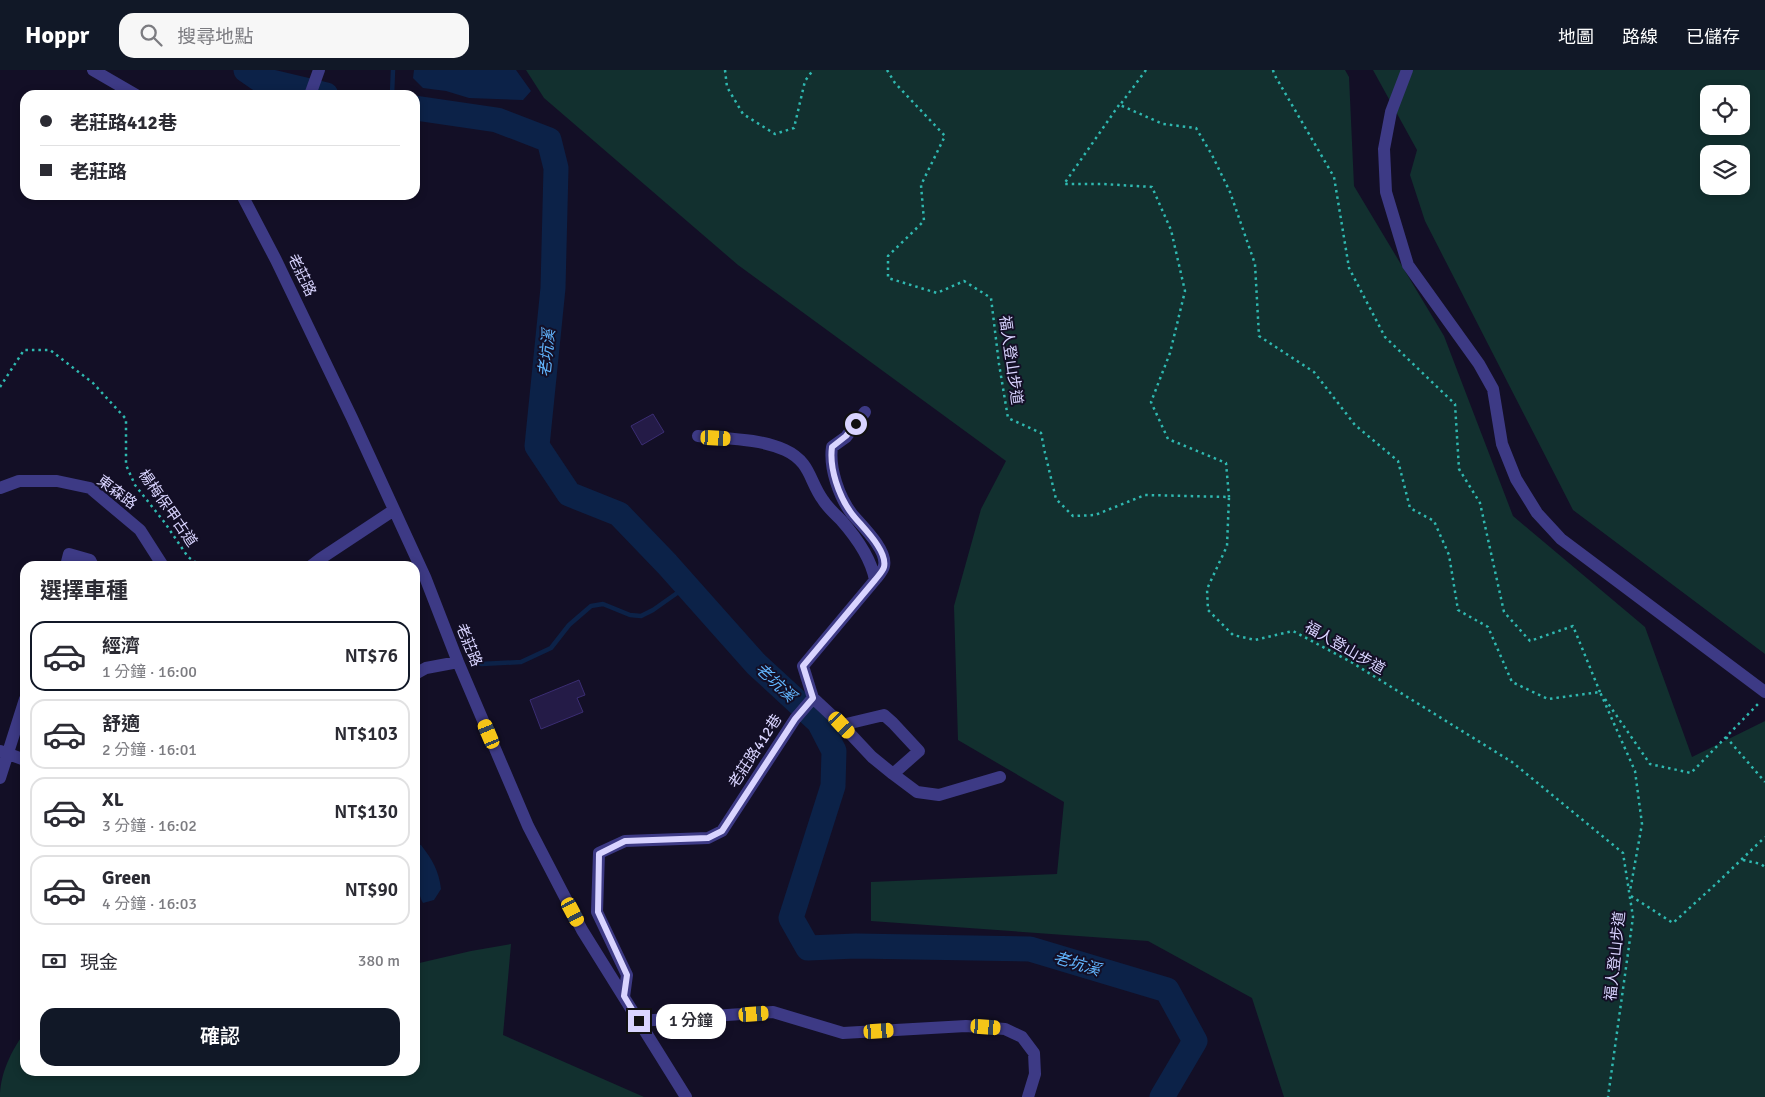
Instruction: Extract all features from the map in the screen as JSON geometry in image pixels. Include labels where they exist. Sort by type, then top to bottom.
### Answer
[{"type":"street","points":[[92,70],[127,90]]},
{"type":"street","points":[[1407,70],[1391,112],[1384,149],[1386,192],[1408,265],[1479,364],[1493,389],[1502,444],[1516,479],[1537,513],[1561,539],[1765,692]]},
{"type":"street","points":[[312,90],[318,75]]},
{"type":"street","name":"老莊路","points":[[245,200],[352,418],[418,561]]},
{"type":"street","points":[[864,412],[846,436],[832,447],[831,456],[833,469],[845,503],[879,548],[884,559],[884,567],[803,666],[813,698],[872,757],[917,792],[939,795],[1000,777]]},
{"type":"street","points":[[698,436],[746,440],[764,444],[785,450],[805,464],[823,500],[842,521],[862,548],[874,569],[875,580]]},
{"type":"street","name":"東森路","points":[[0,488],[19,481],[57,481],[90,488],[140,530],[160,561]]},
{"type":"street","points":[[317,561],[394,510]]},
{"type":"street","points":[[68,560],[90,561]]},
{"type":"street","name":"老莊路","points":[[420,566],[458,662],[528,826],[582,930],[686,1097]]},
{"type":"street","points":[[420,671],[426,668],[458,662]]},
{"type":"street","name":"老莊路412巷","points":[[624,996],[627,975],[598,912],[599,854],[625,841],[708,838],[722,831],[795,719],[813,698]]},
{"type":"street","points":[[0,778],[4,752],[20,712]]},
{"type":"street","points":[[842,725],[884,715],[893,723],[919,751],[893,774]]},
{"type":"street","points":[[4,752],[20,758]]},
{"type":"street","points":[[639,1021],[773,1012],[843,1033],[966,1026],[1005,1029],[1022,1036],[1034,1052],[1035,1074],[1028,1097]]},
{"type":"path","points":[[725,70],[727,87],[744,114],[775,134],[794,128],[805,81],[813,70]]},
{"type":"path","name":"福人登山步道","points":[[887,70],[895,83],[945,136],[921,185],[924,221],[888,256],[888,278],[937,294],[964,281],[991,298],[1008,418],[1041,433],[1044,453],[1056,499],[1073,516],[1095,515],[1145,495],[1229,496],[1227,546],[1207,588],[1208,610],[1233,635],[1255,640],[1293,631],[1351,662],[1512,762],[1623,853],[1633,917],[1608,1097]]},
{"type":"path","points":[[1146,70],[1064,184],[1103,184],[1152,188],[1171,230],[1185,291],[1170,354],[1151,402],[1168,438],[1226,464],[1229,496]]},
{"type":"path","points":[[1273,70],[1334,177],[1349,268],[1385,337],[1454,404],[1459,469],[1480,503],[1504,612],[1530,641],[1573,626],[1635,771],[1642,824],[1630,896],[1673,923],[1765,837]]},
{"type":"path","points":[[1120,105],[1162,124],[1196,128],[1230,192],[1255,264],[1259,336],[1314,372],[1355,426],[1398,461],[1410,508],[1434,521],[1449,555],[1458,610],[1488,626],[1512,682],[1548,699],[1600,692]]},
{"type":"path","name":"楊梅保甲古道","points":[[0,387],[24,350],[50,350],[94,383],[126,419],[126,465],[135,485],[165,523],[188,557],[194,561]]},
{"type":"path","points":[[1600,692],[1650,764],[1691,773],[1765,697]]},
{"type":"path","points":[[1726,737],[1765,782]]},
{"type":"path","points":[[1742,860],[1761,864],[1765,867]]},
{"type":"green space","points":[[526,70],[1345,70],[1349,77],[1354,186],[1444,336],[1513,516],[1645,627],[1692,757],[1765,721],[1765,1097],[1284,1097],[1252,998],[1148,941],[871,921],[871,882],[1057,874],[1064,802],[958,740],[954,606],[981,509],[1006,461],[738,265],[544,98]]},
{"type":"green space","points":[[1373,70],[1765,70],[1765,654],[1573,510],[1425,221],[1410,175],[1417,150]]},
{"type":"green space","points":[[511,944],[503,1035],[644,1097],[0,1097],[4,1071],[20,1040],[20,1076],[420,1076],[420,963]]},
{"type":"water","points":[[414,70],[516,70],[531,91],[523,100],[469,98],[446,91],[423,88],[413,78]]},
{"type":"water","points":[[420,845],[428,855],[439,876],[441,889],[434,900],[423,903],[420,897]]},
{"type":"building","points":[[653,414],[664,432],[642,445],[631,426]]},
{"type":"building","points":[[579,680],[585,695],[577,698],[583,712],[541,729],[530,700]]},
{"type":"waterway","name":"老坑溪","points":[[246,70],[259,79],[305,90]]},
{"type":"waterway","points":[[392,90],[393,70]]},
{"type":"waterway","name":"老坑溪","points":[[420,109],[497,120],[549,140],[556,168],[553,288],[537,446],[569,494],[619,514],[667,564],[756,664],[819,722],[834,751],[833,786],[791,918],[808,948],[856,946],[1030,949],[1167,990],[1195,1041],[1162,1097]]},
{"type":"waterway","points":[[481,664],[521,662],[551,648],[569,625],[591,606],[603,604],[630,615],[641,616],[653,610],[687,586]]},
{"type":"route","points":[[639,1021],[624,996],[627,975],[598,912],[599,854],[625,841],[708,838],[722,831],[795,719],[813,698],[803,666],[884,567],[884,559],[879,548],[845,503],[833,469],[832,447],[846,436],[856,424]]}]
